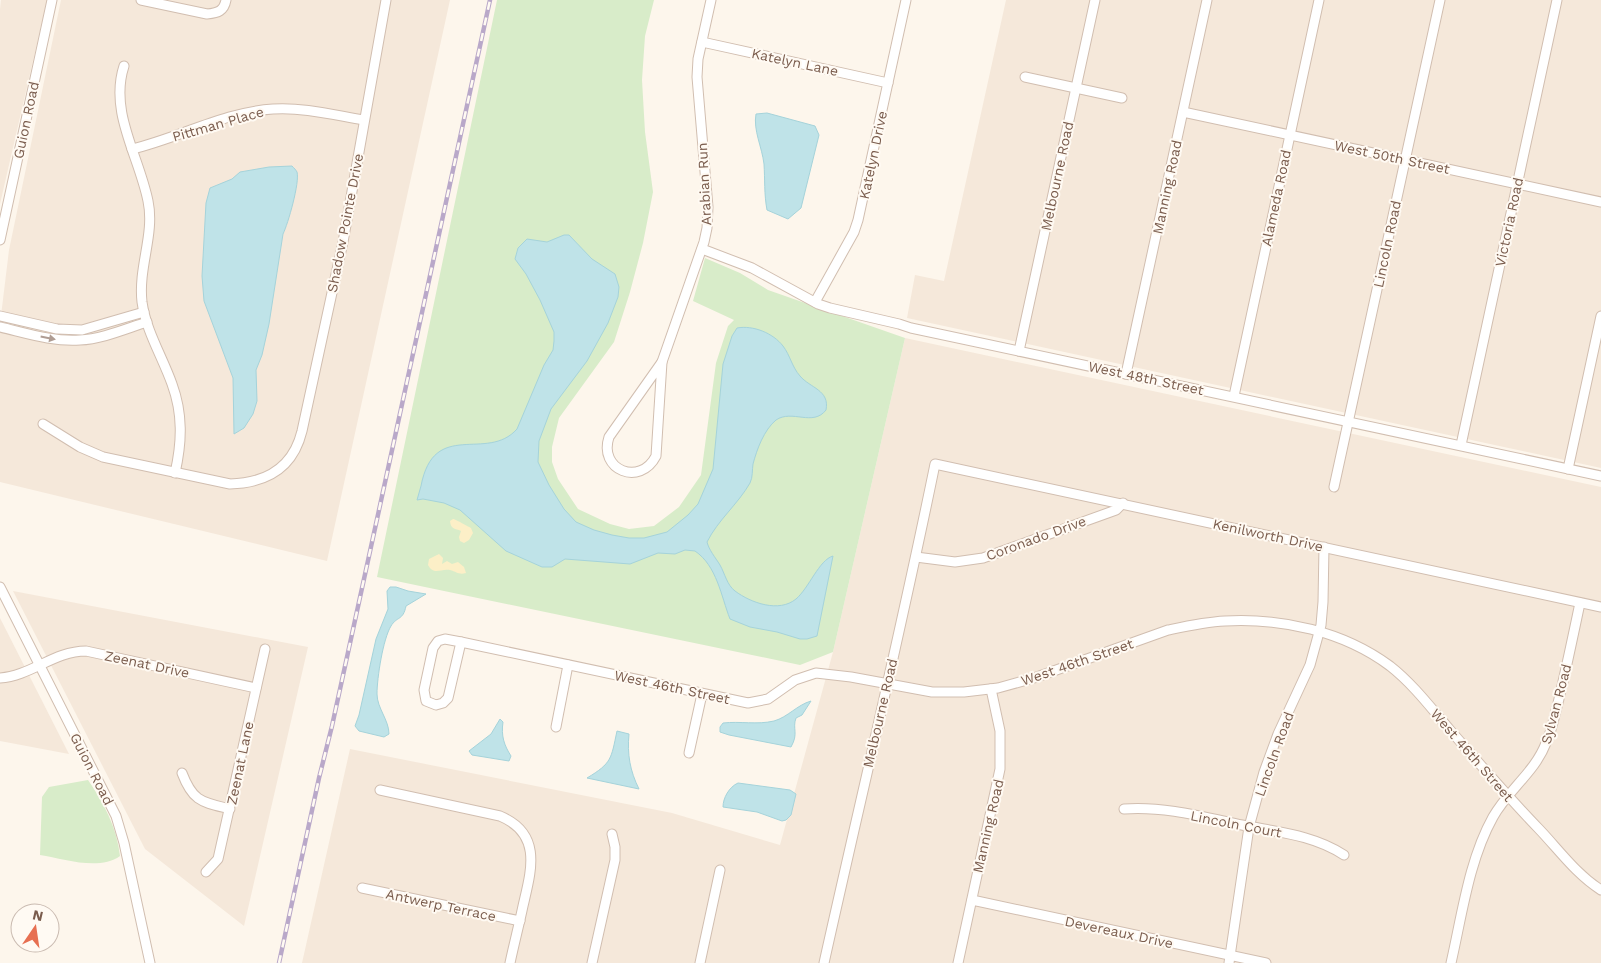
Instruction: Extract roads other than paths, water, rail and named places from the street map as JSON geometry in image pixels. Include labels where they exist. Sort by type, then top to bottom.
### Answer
[{"type":"street","name":"Guion Road","points":[[0,240],[52,0]]},
{"type":"street","points":[[141,0],[207,14],[217,13],[224,7],[226,0]]},
{"type":"street","name":"Shadow Pointe Drive","points":[[175,473],[230,484],[248,483],[261,479],[279,469],[298,444],[340,257],[386,0]]},
{"type":"street","name":"Arabian Run","points":[[662,362],[611,433],[608,441],[607,450],[609,458],[615,467],[624,471],[634,473],[641,471],[649,466],[656,456],[662,362],[702,249],[706,232],[708,214],[697,64],[711,0]]},
{"type":"street","name":"Katelyn Drive","points":[[815,302],[854,232],[858,220],[906,0]]},
{"type":"street","name":"Melbourne Road","points":[[1020,351],[1095,0]]},
{"type":"street","name":"Manning Road","points":[[1126,374],[1207,0]]},
{"type":"street","name":"Alameda Road","points":[[1234,396],[1319,0]]},
{"type":"street","name":"Lincoln Road","points":[[1334,487],[1440,0]]},
{"type":"street","name":"Victoria Road","points":[[1461,445],[1558,0]]},
{"type":"street","name":"Katelyn Lane","points":[[702,42],[888,82]]},
{"type":"street","points":[[43,424],[80,447],[97,455],[175,473],[181,441],[179,406],[144,312],[141,277],[149,233],[150,212],[146,191],[121,114],[119,86],[124,66]]},
{"type":"street","points":[[1025,77],[1122,98]]},
{"type":"street","name":"Pittman Place","points":[[132,149],[234,116],[264,110],[301,109],[364,120]]},
{"type":"street","name":"West 50th Street","points":[[1183,112],[1601,202]]},
{"type":"street","name":"West 48th Street","points":[[702,249],[752,268],[815,302],[830,308],[907,327],[1601,476]]},
{"type":"street","points":[[0,316],[57,329],[82,330],[144,312]]},
{"type":"street","points":[[1568,468],[1599,338],[1601,316]]},
{"type":"street","points":[[0,327],[59,340],[80,340],[99,337],[147,322]]},
{"type":"street","name":"Melbourne Road","points":[[824,963],[916,557],[935,464]]},
{"type":"street","name":"Kenilworth Drive","points":[[935,464],[1601,607]]},
{"type":"street","name":"Coronado Drive","points":[[916,557],[955,562],[983,558],[1116,510],[1123,503]]},
{"type":"street","name":"Lincoln Road","points":[[1230,959],[1249,827],[1264,772],[1278,734],[1306,674],[1319,632],[1322,611],[1324,548]]},
{"type":"street","name":"Guion Road","points":[[0,587],[118,822],[150,963]]},
{"type":"street","name":"Sylvan Road","points":[[1450,963],[1477,854],[1490,822],[1507,796],[1538,760],[1548,738],[1561,691],[1580,603]]},
{"type":"street","name":"West 46th Street","points":[[461,642],[448,698],[439,705],[431,704],[425,698],[424,690],[435,645],[438,641],[445,639],[461,642],[702,694],[742,702],[760,701],[776,695],[795,680],[816,673],[838,674],[932,692],[964,692],[991,689],[1027,680],[1168,630],[1182,627],[1222,621],[1256,621],[1296,626],[1319,632],[1360,648],[1381,660],[1400,675],[1420,694],[1507,796],[1578,871],[1601,890]]},
{"type":"street","name":"Zeenat Lane","points":[[206,872],[218,859],[265,649]]},
{"type":"street","name":"Zeenat Drive","points":[[0,678],[16,676],[69,652],[86,651],[256,688]]},
{"type":"street","points":[[556,727],[568,665]]},
{"type":"street","name":"Manning Road","points":[[958,963],[1000,769],[1000,731],[991,689]]},
{"type":"street","points":[[689,753],[702,694]]},
{"type":"street","points":[[182,773],[187,786],[202,802],[230,809]]},
{"type":"street","points":[[380,790],[500,816],[518,827],[530,848],[532,865],[510,963]]},
{"type":"street","name":"Lincoln Court","points":[[1124,809],[1173,811],[1311,839],[1344,855]]},
{"type":"street","points":[[592,963],[615,860],[615,844],[612,834]]},
{"type":"street","points":[[700,963],[720,870]]},
{"type":"street","name":"Antwerp Terrace","points":[[362,888],[520,921]]},
{"type":"street","name":"Devereaux Drive","points":[[972,900],[1230,959],[1266,963]]},
{"type":"water","points":[[767,113],[815,126],[819,135],[801,208],[788,219],[767,210],[764,164],[755,120],[756,114]]},
{"type":"water","points":[[292,166],[297,172],[297,184],[283,234],[269,324],[262,355],[256,370],[257,401],[253,414],[244,428],[234,434],[233,378],[204,301],[202,276],[206,203],[210,188],[232,179],[240,172],[269,167]]},
{"type":"water","points":[[564,235],[569,235],[592,259],[615,274],[619,287],[618,297],[608,323],[587,361],[551,409],[539,441],[538,462],[549,485],[564,509],[576,522],[594,530],[629,538],[644,538],[667,532],[688,515],[698,504],[713,469],[723,364],[732,336],[737,328],[743,327],[756,329],[774,337],[783,346],[800,376],[825,398],[826,410],[821,415],[809,418],[782,417],[772,424],[757,452],[750,483],[707,542],[732,589],[749,599],[773,606],[789,603],[796,599],[823,563],[833,556],[817,636],[800,639],[750,627],[730,619],[713,573],[702,557],[695,551],[685,550],[675,554],[658,553],[630,564],[565,559],[552,567],[542,567],[506,551],[460,510],[444,503],[423,499],[417,500],[428,465],[437,453],[449,447],[491,443],[505,438],[517,429],[544,365],[553,350],[554,332],[540,300],[526,274],[515,259],[518,248],[527,239],[547,242]]},
{"type":"water","points":[[390,587],[426,594],[406,606],[402,616],[391,626],[385,640],[379,669],[377,694],[389,734],[384,737],[359,731],[355,726],[376,639],[388,609],[387,591]]},
{"type":"water","points":[[811,701],[802,715],[796,718],[795,738],[791,747],[720,732],[720,727],[723,723],[774,721]]},
{"type":"water","points":[[500,719],[503,722],[502,732],[504,740],[511,756],[509,761],[472,755],[469,751],[491,734]]},
{"type":"water","points":[[617,731],[629,734],[630,762],[633,776],[639,789],[587,778],[606,764],[613,748]]},
{"type":"water","points":[[738,783],[790,790],[796,794],[791,815],[782,821],[757,812],[723,807],[727,793]]},
{"type":"railway","points":[[279,963],[490,0]]}]
